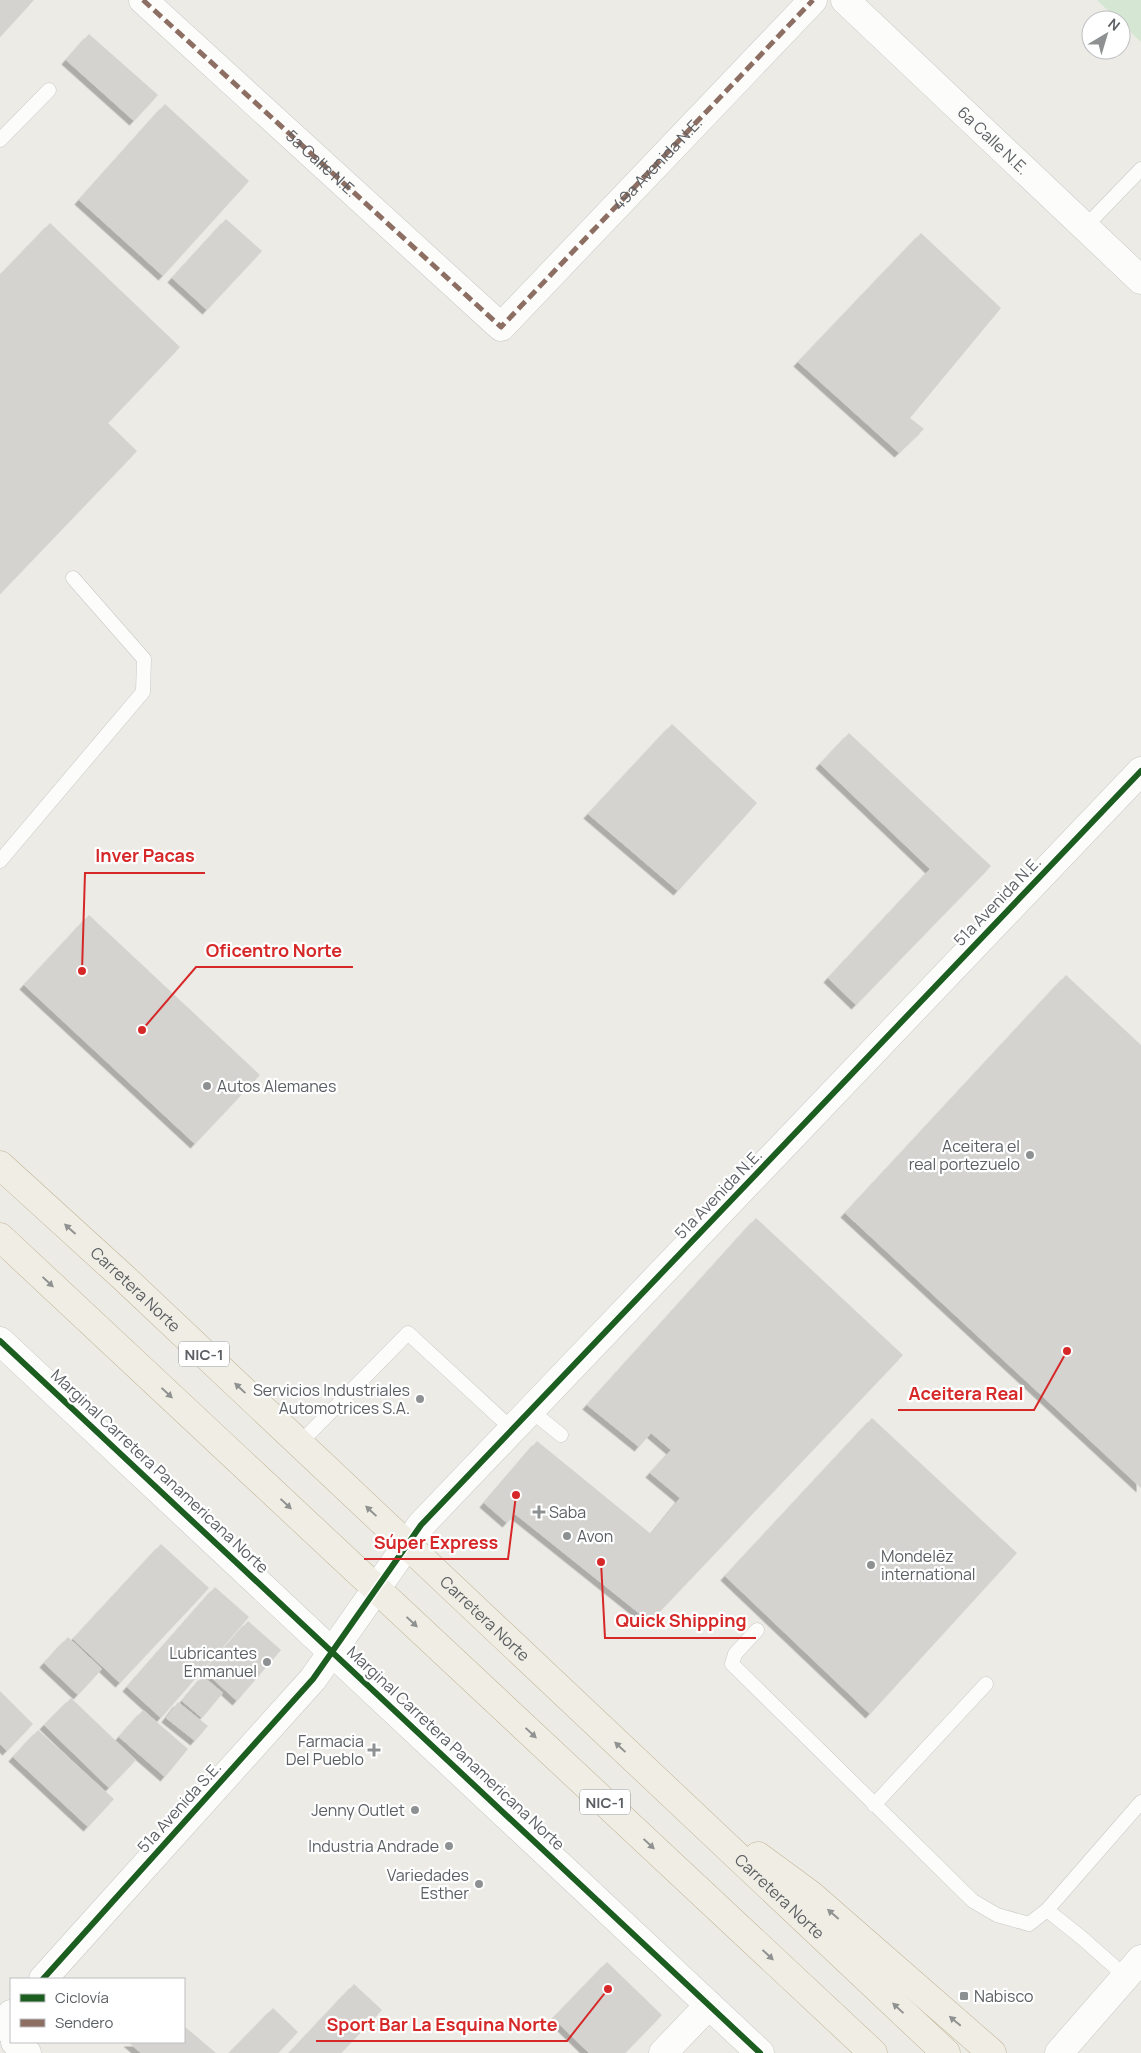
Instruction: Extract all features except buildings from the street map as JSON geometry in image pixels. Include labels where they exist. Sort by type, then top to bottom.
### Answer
[{"type":"highway","name":"Carretera Norte","points":[[0,1165],[130,1284],[946,2053]]},
{"type":"highway","name":"NIC-1","points":[[0,1237],[873,2053]]},
{"type":"highway","points":[[656,1781],[811,1895],[992,2053]]},
{"type":"highway","points":[[832,2016],[862,2053]]},
{"type":"street","name":"5a Calle N.E.","points":[[143,0],[501,327]]},
{"type":"street","name":"49a Avenida N.E.","points":[[501,327],[813,0]]},
{"type":"street","name":"6a Calle N.E.","points":[[845,0],[1141,280]]},
{"type":"street","name":"51a Avenida N.E.","points":[[332,1651],[421,1525],[1141,771]]},
{"type":"street","name":"Marginal Carretera Panamericana Norte","points":[[0,1341],[760,2053]]},
{"type":"street","name":"51a Avenida S.E.","points":[[44,1978],[313,1679],[332,1651]]},
{"type":"street","points":[[1059,2053],[1133,1967]]},
{"type":"street","points":[[663,2053],[709,2005]]},
{"type":"street","points":[[10,2015],[0,2027],[10,2038]]},
{"type":"street","points":[[16,2043],[27,2053]]},
{"type":"lane","points":[[0,140],[49,90]]},
{"type":"lane","points":[[1085,227],[1141,169]]},
{"type":"lane","points":[[0,861],[143,692],[144,658],[73,578]]},
{"type":"lane","points":[[300,1444],[408,1333],[521,1419],[561,1435]]},
{"type":"lane","points":[[758,1630],[735,1654],[732,1664],[973,1901],[997,1915],[1029,1924],[1047,1910],[1141,1802]]},
{"type":"lane","points":[[874,1805],[986,1684]]},
{"type":"lane","points":[[1047,1910],[1082,1938],[1133,1967]]},
{"type":"green space","points":[[1097,0],[1141,0],[1141,42],[1131,32],[1131,10],[1108,10]]},
{"type":"marked path","points":[[143,0],[501,327],[813,0]]},
{"type":"cycle path","points":[[44,1978],[313,1679],[421,1525],[1141,771]]},
{"type":"cycle path","points":[[0,1341],[760,2053]]},
{"type":"place","name":"Inver Pacas","points":[[82,971]]},
{"type":"place","name":"Oficentro Norte","points":[[142,1030]]},
{"type":"place","name":"Autos Alemanes","points":[[207,1086]]},
{"type":"place","name":"Aceitera el real portezuelo","points":[[1030,1155]]},
{"type":"place","name":"Aceitera Real","points":[[1067,1351]]},
{"type":"place","name":"Servicios Industriales Automotrices S.A.","points":[[420,1399]]},
{"type":"place","name":"Súper Express","points":[[516,1495]]},
{"type":"place","name":"Saba","points":[[539,1512]]},
{"type":"place","name":"Avon","points":[[567,1536]]},
{"type":"place","name":"Quick Shipping","points":[[601,1562]]},
{"type":"place","name":"Mondelēz international","points":[[871,1565]]},
{"type":"place","name":"Lubricantes Enmanuel","points":[[267,1662]]},
{"type":"place","name":"Farmacia Del Pueblo","points":[[374,1750]]},
{"type":"place","name":"Jenny Outlet","points":[[415,1810]]},
{"type":"place","name":"Industria Andrade","points":[[449,1846]]},
{"type":"place","name":"Variedades Esther","points":[[479,1884]]},
{"type":"place","name":"Sport Bar La Esquina Norte","points":[[608,1989]]},
{"type":"place","name":"Nabisco","points":[[964,1996]]}]
